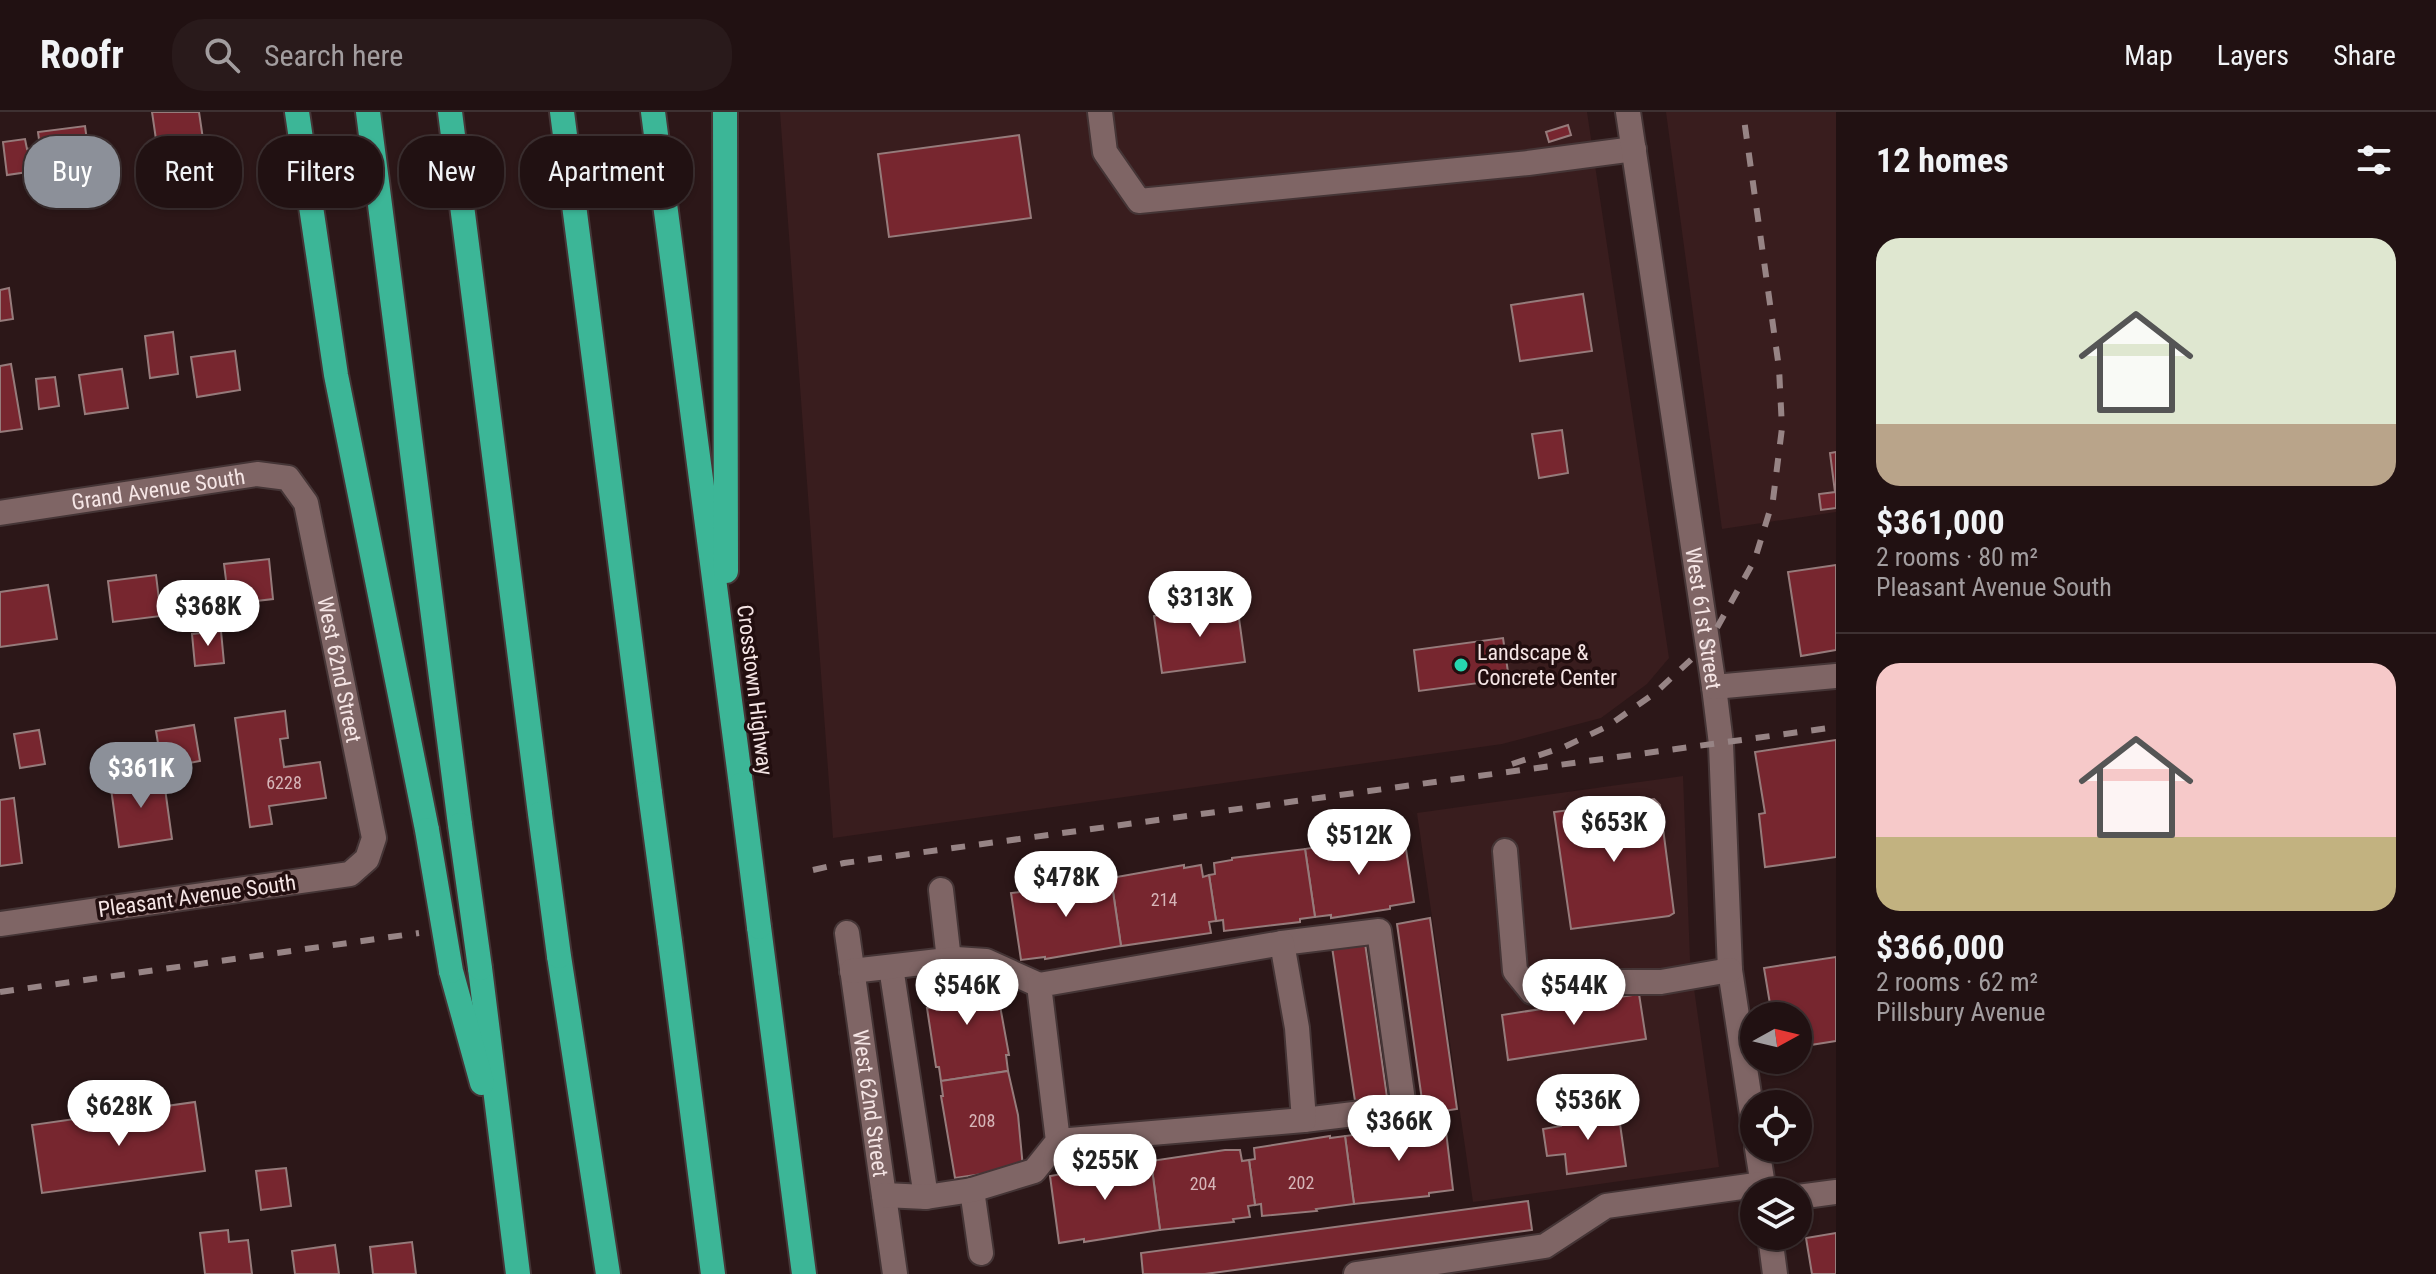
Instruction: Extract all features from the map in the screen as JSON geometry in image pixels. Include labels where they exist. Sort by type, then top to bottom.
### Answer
[{"type":"highway","points":[[297,112],[336,375],[427,830],[451,971],[504,1162]]},
{"type":"highway","points":[[368,112],[518,1274]]},
{"type":"highway","points":[[450,112],[559,956],[608,1274]]},
{"type":"highway","points":[[562,112],[713,1274]]},
{"type":"highway","name":"Crosstown Highway","points":[[653,112],[804,1274]]},
{"type":"highway","points":[[725,112],[727,673]]},
{"type":"street","points":[[1100,112],[1105,152],[1139,201],[1528,163],[1634,149]]},
{"type":"street","name":"West 61st Street","points":[[1628,112],[1714,687],[1721,744],[1730,970],[1748,1090]]},
{"type":"street","name":"Grand Avenue South","points":[[0,513],[257,474],[288,478],[306,503]]},
{"type":"street","name":"West 62nd Street","points":[[306,503],[374,838]]},
{"type":"street","points":[[1714,687],[1836,676]]},
{"type":"street","name":"Pleasant Avenue South","points":[[0,924],[350,874],[367,859],[374,838]]},
{"type":"street","points":[[1505,851],[1515,971],[1532,992],[1612,982],[1661,982],[1730,970]]},
{"type":"street","points":[[941,890],[949,960]]},
{"type":"street","points":[[852,971],[949,960],[986,961],[1012,970],[1039,985],[1282,943],[1379,931],[1404,1108],[1304,1120],[1058,1141]]},
{"type":"street","name":"West 62nd Street","points":[[847,933],[895,1274]]},
{"type":"street","points":[[1282,943],[1297,1028],[1304,1120]]},
{"type":"street","points":[[891,967],[926,1197]]},
{"type":"street","points":[[884,1195],[926,1197],[972,1190],[1034,1171],[1058,1141],[1039,985]]},
{"type":"street","points":[[972,1190],[981,1253]]},
{"type":"street","points":[[1356,1274],[1545,1246],[1606,1206],[1740,1191]]},
{"type":"street","points":[[1812,1195],[1836,1192]]},
{"type":"street","points":[[1772,1250],[1775,1274]]},
{"type":"shaded area","points":[[780,112],[1587,112],[1669,658],[1647,684],[1601,718],[1502,744],[833,838]]},
{"type":"shaded area","points":[[1666,112],[1836,112],[1836,512],[1722,529]]},
{"type":"shaded area","points":[[1683,776],[1690,960],[1719,1167],[1473,1202],[1417,813]]},
{"type":"building","points":[[152,112],[199,112],[203,136],[156,136]]},
{"type":"building","points":[[1568,125],[1571,135],[1549,142],[1546,132]]},
{"type":"building","points":[[85,126],[86,136],[39,136],[38,132]]},
{"type":"building","points":[[1019,135],[1031,218],[889,237],[878,154]]},
{"type":"building","points":[[24,139],[24,173],[7,175],[3,142]]},
{"type":"building","points":[[9,288],[13,319],[0,321],[0,290]]},
{"type":"building","points":[[1583,294],[1592,351],[1520,361],[1511,305]]},
{"type":"building","points":[[173,332],[178,374],[150,378],[145,336]]},
{"type":"building","points":[[235,351],[240,390],[197,397],[191,357]]},
{"type":"building","points":[[11,364],[22,429],[0,432],[0,366]]},
{"type":"building","points":[[122,369],[128,408],[85,414],[79,375]]},
{"type":"building","points":[[55,377],[59,406],[39,409],[36,379]]},
{"type":"building","points":[[1562,430],[1568,473],[1539,478],[1532,434]]},
{"type":"building","points":[[1836,452],[1836,508],[1821,510],[1819,494],[1835,492],[1830,453]]},
{"type":"building","points":[[269,559],[273,599],[229,604],[224,564]]},
{"type":"building","points":[[1836,565],[1836,650],[1801,656],[1788,572]]},
{"type":"building","points":[[156,575],[161,616],[113,622],[108,581]]},
{"type":"building","points":[[48,585],[57,639],[0,647],[0,592]]},
{"type":"building","points":[[1237,604],[1245,662],[1162,673],[1154,616]]},
{"type":"building","points":[[221,631],[224,663],[195,666],[192,634]]},
{"type":"building","name":"Landscape & Concrete Center","points":[[1503,638],[1509,679],[1419,691],[1414,650]]},
{"type":"building","points":[[285,711],[288,738],[280,739],[284,767],[320,762],[326,798],[269,806],[272,824],[250,827],[235,718]]},
{"type":"building","points":[[194,725],[200,761],[162,768],[156,731]]},
{"type":"building","points":[[39,730],[45,764],[20,768],[14,734]]},
{"type":"building","points":[[1836,740],[1836,857],[1765,867],[1759,814],[1765,813],[1755,752]]},
{"type":"building","points":[[163,774],[172,839],[119,847],[110,781]]},
{"type":"building","points":[[14,798],[22,863],[0,866],[0,800]]},
{"type":"building","points":[[1654,799],[1660,805],[1674,913],[1571,929],[1554,812]]},
{"type":"building","points":[[1380,836],[1380,839],[1404,836],[1414,902],[1331,918],[1331,915],[1315,917],[1305,849]]},
{"type":"building","points":[[1305,849],[1315,917],[1300,919],[1300,922],[1224,931],[1223,920],[1216,921],[1209,875],[1215,874],[1214,863]]},
{"type":"building","points":[[1184,865],[1184,868],[1201,865],[1203,877],[1209,875],[1216,921],[1209,922],[1211,933],[1121,946],[1111,878]]},
{"type":"building","points":[[1111,878],[1121,946],[1021,960],[1011,893]]},
{"type":"building","points":[[1430,918],[1457,1109],[1424,1114],[1397,924]]},
{"type":"building","points":[[1365,943],[1387,1097],[1355,1101],[1332,947]]},
{"type":"building","points":[[1836,957],[1836,1041],[1812,1045],[1812,1002],[1770,1002],[1764,968]]},
{"type":"building","points":[[994,973],[1009,1055],[1006,1055],[1008,1071],[941,1081],[927,1008],[930,1008],[927,983]]},
{"type":"building","points":[[1639,994],[1646,1039],[1508,1060],[1502,1015]]},
{"type":"building","points":[[1008,1071],[1018,1115],[1023,1168],[955,1178],[941,1081]]},
{"type":"building","points":[[195,1102],[205,1171],[42,1193],[32,1125]]},
{"type":"building","points":[[1618,1110],[1626,1166],[1567,1174],[1565,1154],[1547,1156],[1543,1129],[1561,1126],[1560,1118]]},
{"type":"building","points":[[1420,1123],[1420,1126],[1445,1123],[1453,1190],[1429,1193],[1429,1196],[1354,1204],[1345,1136]]},
{"type":"building","points":[[1345,1136],[1354,1204],[1262,1216],[1261,1204],[1255,1205],[1249,1160],[1255,1159],[1254,1148]]},
{"type":"building","points":[[1240,1150],[1242,1161],[1249,1160],[1255,1205],[1248,1206],[1250,1217],[1233,1219],[1234,1222],[1160,1230],[1151,1161]]},
{"type":"building","points":[[1151,1161],[1160,1230],[1059,1243],[1050,1176],[1074,1170]]},
{"type":"building","points":[[286,1168],[291,1206],[261,1210],[256,1171]]},
{"type":"building","points":[[1528,1201],[1532,1230],[1205,1274],[1143,1274],[1141,1253]]},
{"type":"building","points":[[228,1230],[229,1242],[248,1240],[252,1274],[205,1274],[200,1233]]},
{"type":"building","points":[[1836,1233],[1836,1274],[1812,1274],[1808,1250],[1812,1250],[1812,1237]]},
{"type":"building","points":[[412,1242],[416,1274],[373,1274],[370,1247]]},
{"type":"building","points":[[335,1245],[339,1274],[295,1274],[292,1251]]},
{"type":"railway","points":[[1512,764],[1564,747],[1608,726],[1655,693],[1708,644],[1755,559],[1773,500],[1782,428],[1779,368],[1743,112]]},
{"type":"railway","points":[[813,870],[844,863],[1836,727]]},
{"type":"railway","points":[[0,992],[419,933]]},
{"type":"place","name":"Landscape & Concrete Center","points":[[1461,665]]}]
